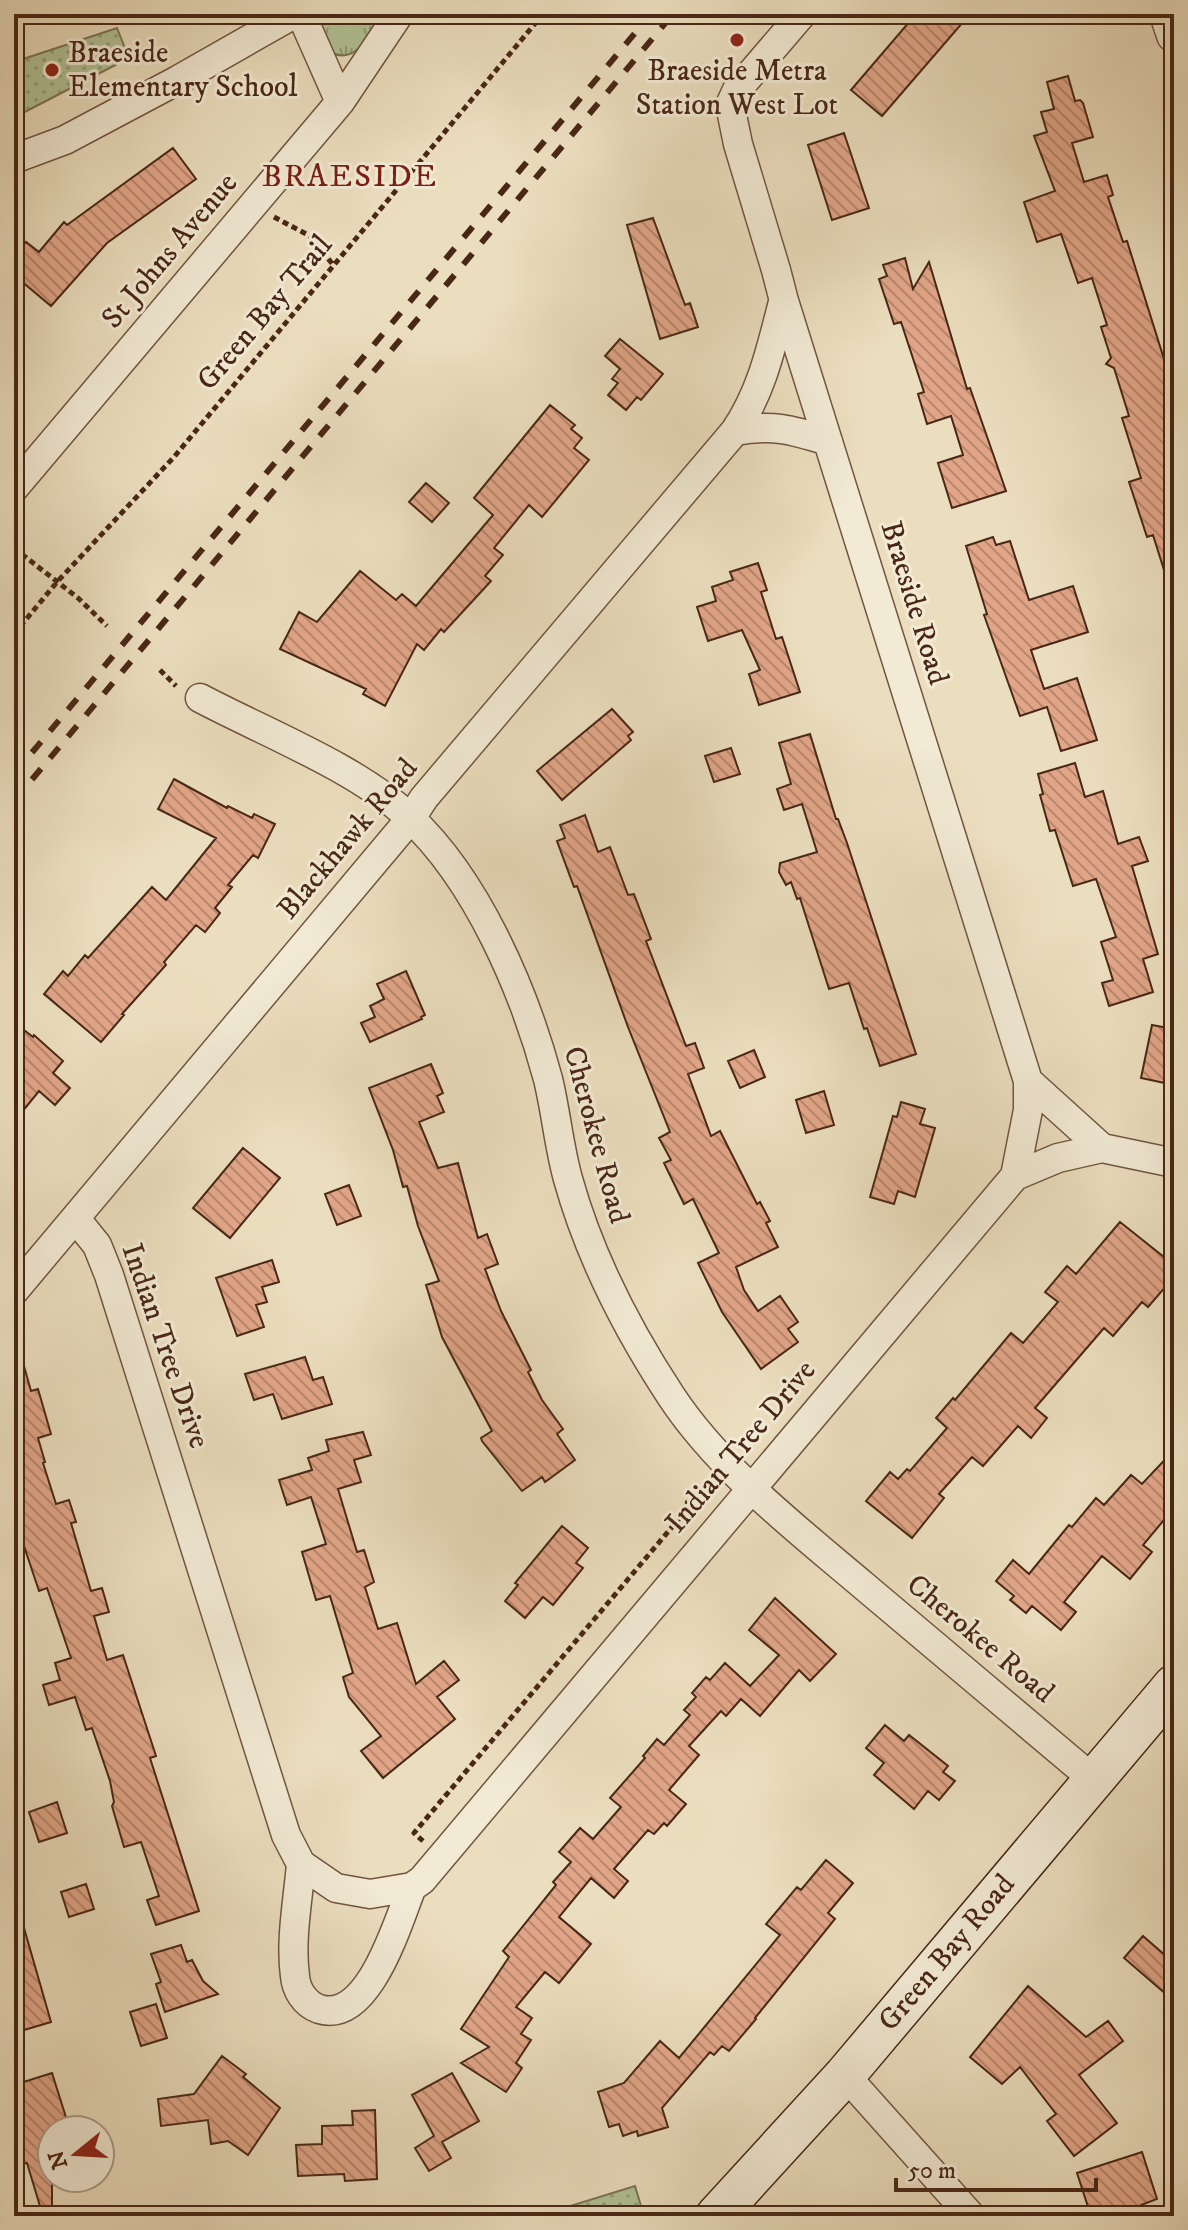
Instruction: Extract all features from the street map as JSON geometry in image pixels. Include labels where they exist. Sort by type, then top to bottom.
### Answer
[{"type":"main road","name":"Green Bay Road","points":[[716,2216],[845,2075],[1174,1685]]},
{"type":"street","points":[[14,159],[65,140],[294,14]]},
{"type":"street","points":[[301,14],[340,102]]},
{"type":"street","name":"St Johns Avenue","points":[[14,488],[340,102],[399,14]]},
{"type":"street","name":"Braeside Road","points":[[802,14],[737,90],[730,105],[738,144],[784,301],[1028,1081],[1028,1110],[1015,1176]]},
{"type":"street","points":[[1167,14],[1174,35]]},
{"type":"street","name":"Blackhawk Road","points":[[14,1291],[411,818],[424,798],[735,431],[748,412],[764,375],[784,301]]},
{"type":"street","points":[[735,431],[764,426],[828,441]]},
{"type":"street","name":"Cherokee Road","points":[[200,698],[376,791],[411,818],[455,869],[509,968],[526,1011],[548,1080],[568,1178],[592,1252],[624,1320],[673,1400],[705,1440],[776,1512],[1093,1779]]},
{"type":"street","points":[[1028,1081],[1102,1148]]},
{"type":"street","name":"Indian Tree Drive","points":[[76,1219],[97,1245],[109,1275],[286,1835],[301,1864],[295,1978],[300,1993],[316,2008],[328,2010],[355,2002],[376,1973],[412,1887],[422,1880],[754,1489],[775,1458],[1015,1176],[1058,1158],[1102,1148],[1174,1163]]},
{"type":"street","points":[[301,1864],[336,1888],[370,1894],[412,1887]]},
{"type":"street","points":[[845,2075],[971,2216]]},
{"type":"path","name":"Green Bay Trail","points":[[14,634],[57,582],[174,457],[543,14]]},
{"type":"path","points":[[257,200],[280,222],[310,236],[334,266]]},
{"type":"path","points":[[14,548],[78,598],[107,626]]},
{"type":"path","points":[[440,1858],[414,1833],[683,1514],[688,1501]]},
{"type":"green space","points":[[326,14],[383,14],[362,46],[347,55],[339,55],[329,52],[321,32]]},
{"type":"green space","points":[[117,28],[129,58],[15,117],[14,62]]},
{"type":"green space","points":[[635,2186],[644,2216],[538,2216]]},
{"type":"building","points":[[916,14],[970,14],[882,116],[851,90]]},
{"type":"building","points":[[1068,76],[1075,101],[1083,103],[1093,137],[1072,143],[1084,182],[1107,175],[1113,195],[1108,197],[1123,242],[1127,241],[1174,391],[1174,586],[1169,586],[1153,535],[1147,537],[1129,482],[1141,478],[1122,418],[1129,416],[1114,368],[1106,364],[1111,358],[1101,327],[1107,325],[1092,278],[1078,283],[1061,234],[1037,242],[1024,202],[1055,191],[1034,136],[1047,132],[1041,112],[1054,109],[1047,82]]},
{"type":"building","points":[[844,133],[869,208],[832,220],[808,145]]},
{"type":"building","points":[[173,148],[196,179],[107,243],[51,306],[14,275],[14,257],[26,242],[39,252],[64,222],[67,225]]},
{"type":"building","points":[[653,218],[685,305],[690,303],[698,327],[660,339],[627,225]]},
{"type":"building","points":[[905,258],[913,289],[929,262],[967,389],[970,388],[1006,491],[952,508],[938,463],[963,455],[951,416],[927,424],[918,394],[924,392],[901,322],[894,324],[879,279],[887,276],[883,265]]},
{"type":"building","points":[[620,339],[663,374],[641,400],[637,397],[626,410],[608,395],[618,383],[612,379],[620,369],[605,356]]},
{"type":"building","points":[[550,405],[575,425],[571,429],[582,438],[574,448],[589,460],[542,517],[529,505],[494,548],[503,555],[485,576],[491,581],[444,632],[441,629],[424,650],[417,644],[385,706],[363,694],[366,689],[280,649],[299,612],[317,622],[360,571],[396,600],[402,594],[416,606],[493,515],[474,498]]},
{"type":"building","points":[[426,483],[449,503],[432,522],[409,502]]},
{"type":"building","points":[[993,537],[996,545],[1010,541],[1029,600],[1073,586],[1088,632],[1031,650],[1044,689],[1077,678],[1097,740],[1061,751],[1047,707],[1020,716],[984,615],[987,614],[966,546]]},
{"type":"building","points":[[758,563],[767,590],[761,592],[776,639],[782,637],[800,692],[759,705],[749,674],[760,670],[742,630],[708,641],[697,607],[716,601],[712,587],[733,580],[730,572]]},
{"type":"building","points":[[612,709],[633,732],[628,736],[631,740],[562,800],[537,771]]},
{"type":"building","points":[[810,734],[916,1054],[880,1066],[849,983],[829,989],[800,898],[797,899],[791,882],[786,885],[779,872],[780,863],[817,852],[802,804],[784,810],[777,789],[791,784],[779,743]]},
{"type":"building","points":[[731,748],[740,774],[714,782],[705,756]]},
{"type":"building","points":[[1075,763],[1085,797],[1103,791],[1118,844],[1139,837],[1148,861],[1132,866],[1158,954],[1143,959],[1153,992],[1109,1006],[1102,983],[1113,980],[1101,942],[1116,937],[1096,879],[1073,886],[1055,830],[1050,831],[1040,795],[1043,794],[1038,774]]},
{"type":"building","points":[[174,779],[227,808],[252,818],[254,814],[275,824],[258,858],[253,855],[228,885],[232,887],[215,908],[220,913],[205,932],[196,925],[101,1042],[44,994],[63,971],[68,976],[85,955],[88,958],[152,887],[166,900],[216,838],[158,809]]},
{"type":"building","points":[[585,815],[598,852],[610,847],[628,895],[634,894],[651,939],[646,941],[686,1046],[695,1043],[704,1068],[688,1074],[711,1136],[720,1131],[757,1204],[760,1202],[770,1221],[766,1223],[778,1247],[736,1267],[744,1290],[758,1311],[780,1296],[798,1322],[788,1329],[798,1342],[761,1369],[722,1312],[698,1263],[719,1253],[693,1199],[684,1204],[664,1163],[671,1160],[659,1138],[670,1132],[557,841],[565,838],[560,825]]},
{"type":"building","points":[[406,971],[425,1015],[370,1042],[361,1023],[375,1017],[370,1006],[384,999],[377,984]]},
{"type":"building","points":[[1152,1025],[1174,1029],[1174,1085],[1141,1078]]},
{"type":"building","points":[[24,1030],[63,1061],[53,1073],[70,1088],[55,1105],[39,1091],[14,1122],[14,1041]]},
{"type":"building","points":[[754,1050],[765,1077],[740,1088],[728,1061]]},
{"type":"building","points":[[431,1064],[443,1093],[437,1096],[444,1112],[419,1122],[438,1168],[458,1163],[478,1238],[487,1234],[498,1264],[485,1269],[501,1311],[531,1370],[528,1372],[542,1400],[563,1429],[557,1434],[575,1460],[545,1482],[542,1477],[522,1491],[482,1441],[481,1438],[492,1431],[442,1337],[426,1285],[439,1281],[369,1088]]},
{"type":"building","points":[[824,1091],[834,1125],[806,1133],[796,1100]]},
{"type":"building","points":[[901,1102],[925,1109],[920,1124],[935,1128],[915,1197],[898,1191],[894,1204],[870,1197],[893,1116],[897,1117]]},
{"type":"building","points":[[243,1148],[280,1178],[230,1238],[193,1208]]},
{"type":"building","points":[[349,1185],[361,1216],[337,1225],[325,1194]]},
{"type":"building","points":[[1120,1222],[1174,1265],[1174,1277],[1148,1307],[1142,1302],[1113,1336],[1104,1328],[1035,1408],[1047,1418],[1031,1438],[1018,1426],[983,1466],[972,1457],[939,1494],[944,1498],[912,1538],[866,1501],[890,1472],[898,1479],[907,1469],[910,1471],[947,1428],[936,1418],[1011,1333],[1023,1343],[1058,1302],[1045,1292],[1067,1266],[1076,1274]]},
{"type":"building","points":[[272,1260],[279,1282],[262,1287],[267,1302],[256,1305],[264,1327],[237,1336],[216,1278]]},
{"type":"building","points":[[20,1352],[31,1391],[38,1389],[51,1434],[38,1438],[56,1504],[69,1500],[76,1522],[71,1523],[91,1591],[102,1588],[109,1612],[94,1616],[107,1660],[123,1655],[156,1756],[150,1758],[199,1911],[156,1925],[147,1900],[159,1896],[141,1842],[124,1847],[112,1806],[110,1781],[92,1728],[86,1730],[75,1697],[49,1705],[43,1685],[60,1680],[55,1663],[71,1658],[47,1588],[39,1591],[14,1516],[14,1353]]},
{"type":"building","points":[[305,1357],[313,1380],[323,1377],[332,1404],[282,1419],[273,1394],[254,1400],[245,1374]]},
{"type":"building","points":[[363,1432],[371,1455],[354,1460],[361,1482],[338,1489],[357,1552],[364,1550],[374,1582],[365,1587],[378,1629],[397,1623],[416,1684],[444,1661],[459,1680],[437,1697],[455,1719],[383,1778],[361,1751],[381,1736],[349,1697],[343,1677],[353,1673],[330,1596],[316,1600],[302,1552],[326,1544],[311,1497],[287,1505],[279,1480],[312,1470],[308,1458],[329,1451],[326,1440]]},
{"type":"building","points":[[1174,1450],[1174,1508],[1143,1545],[1152,1552],[1130,1579],[1102,1556],[1064,1602],[1076,1612],[1061,1630],[1032,1606],[1026,1613],[1010,1600],[1014,1596],[996,1581],[1013,1560],[1029,1574],[1096,1498],[1104,1505],[1131,1475],[1142,1484]]},
{"type":"building","points":[[562,1526],[588,1548],[576,1563],[583,1568],[553,1605],[543,1597],[525,1618],[505,1601],[518,1585],[515,1583]]},
{"type":"building","points":[[775,1598],[836,1654],[810,1681],[799,1670],[760,1716],[741,1699],[726,1716],[721,1711],[689,1746],[699,1755],[669,1790],[686,1804],[667,1826],[664,1823],[654,1834],[648,1830],[614,1869],[628,1881],[614,1898],[591,1878],[559,1917],[591,1944],[559,1983],[545,1972],[516,2007],[532,2018],[521,2034],[531,2040],[516,2063],[522,2068],[506,2092],[461,2063],[489,2047],[461,2029],[509,1957],[503,1951],[571,1862],[559,1852],[580,1828],[593,1839],[621,1807],[610,1798],[645,1758],[643,1756],[657,1739],[664,1745],[690,1715],[684,1710],[696,1697],[692,1693],[706,1677],[710,1680],[725,1663],[750,1686],[779,1655],[749,1630]]},
{"type":"building","points":[[885,1725],[904,1741],[909,1735],[948,1766],[943,1772],[955,1781],[939,1800],[928,1791],[914,1809],[874,1775],[884,1763],[866,1748]]},
{"type":"building","points":[[57,1802],[67,1833],[39,1842],[29,1812]]},
{"type":"building","points":[[826,1860],[853,1883],[828,1913],[835,1919],[756,2019],[729,2051],[722,2046],[714,2055],[710,2052],[662,2108],[668,2127],[638,2136],[637,2131],[623,2136],[619,2124],[609,2127],[598,2092],[624,2083],[660,2041],[679,2058],[780,1935],[766,1924],[797,1887],[801,1890]]},
{"type":"building","points":[[86,1884],[94,1909],[69,1917],[61,1892]]},
{"type":"building","points":[[20,1914],[51,2022],[14,2033],[14,1915]]},
{"type":"building","points":[[1143,1936],[1174,1963],[1174,2001],[1124,1958]]},
{"type":"building","points":[[181,1945],[187,1962],[192,1960],[203,1981],[218,1994],[165,2012],[156,1984],[161,1982],[151,1954]]},
{"type":"building","points":[[1028,1986],[1086,2037],[1108,2021],[1123,2041],[1079,2075],[1117,2123],[1074,2156],[1047,2121],[1056,2114],[1020,2067],[1002,2084],[970,2057]]},
{"type":"building","points":[[156,2004],[167,2038],[141,2046],[130,2012]]},
{"type":"building","points":[[222,2056],[246,2074],[243,2077],[280,2108],[248,2155],[228,2141],[211,2144],[208,2120],[161,2126],[158,2099],[194,2094]]},
{"type":"building","points":[[52,2073],[65,2114],[36,2114],[36,2193],[27,2163],[20,2164],[14,2145],[14,2085]]},
{"type":"building","points":[[452,2073],[479,2121],[442,2142],[451,2158],[429,2171],[415,2148],[434,2136],[412,2095]]},
{"type":"building","points":[[375,2110],[377,2179],[345,2181],[344,2174],[298,2176],[296,2145],[322,2144],[322,2126],[353,2125],[352,2111]]},
{"type":"building","points":[[1142,2152],[1157,2199],[1141,2205],[1146,2216],[1091,2216],[1077,2173]]},
{"type":"building","points":[[36,2194],[52,2194],[52,2216],[43,2216]]},
{"type":"railway","points":[[14,774],[651,14]]},
{"type":"railway","points":[[14,801],[673,14]]},
{"type":"place","name":"Braeside Metra Station West Lot","points":[[737,40]]},
{"type":"place","name":"Braeside Elementary School","points":[[52,70]]},
{"type":"district","name":"BRAESIDE","points":[[350,177]]}]
